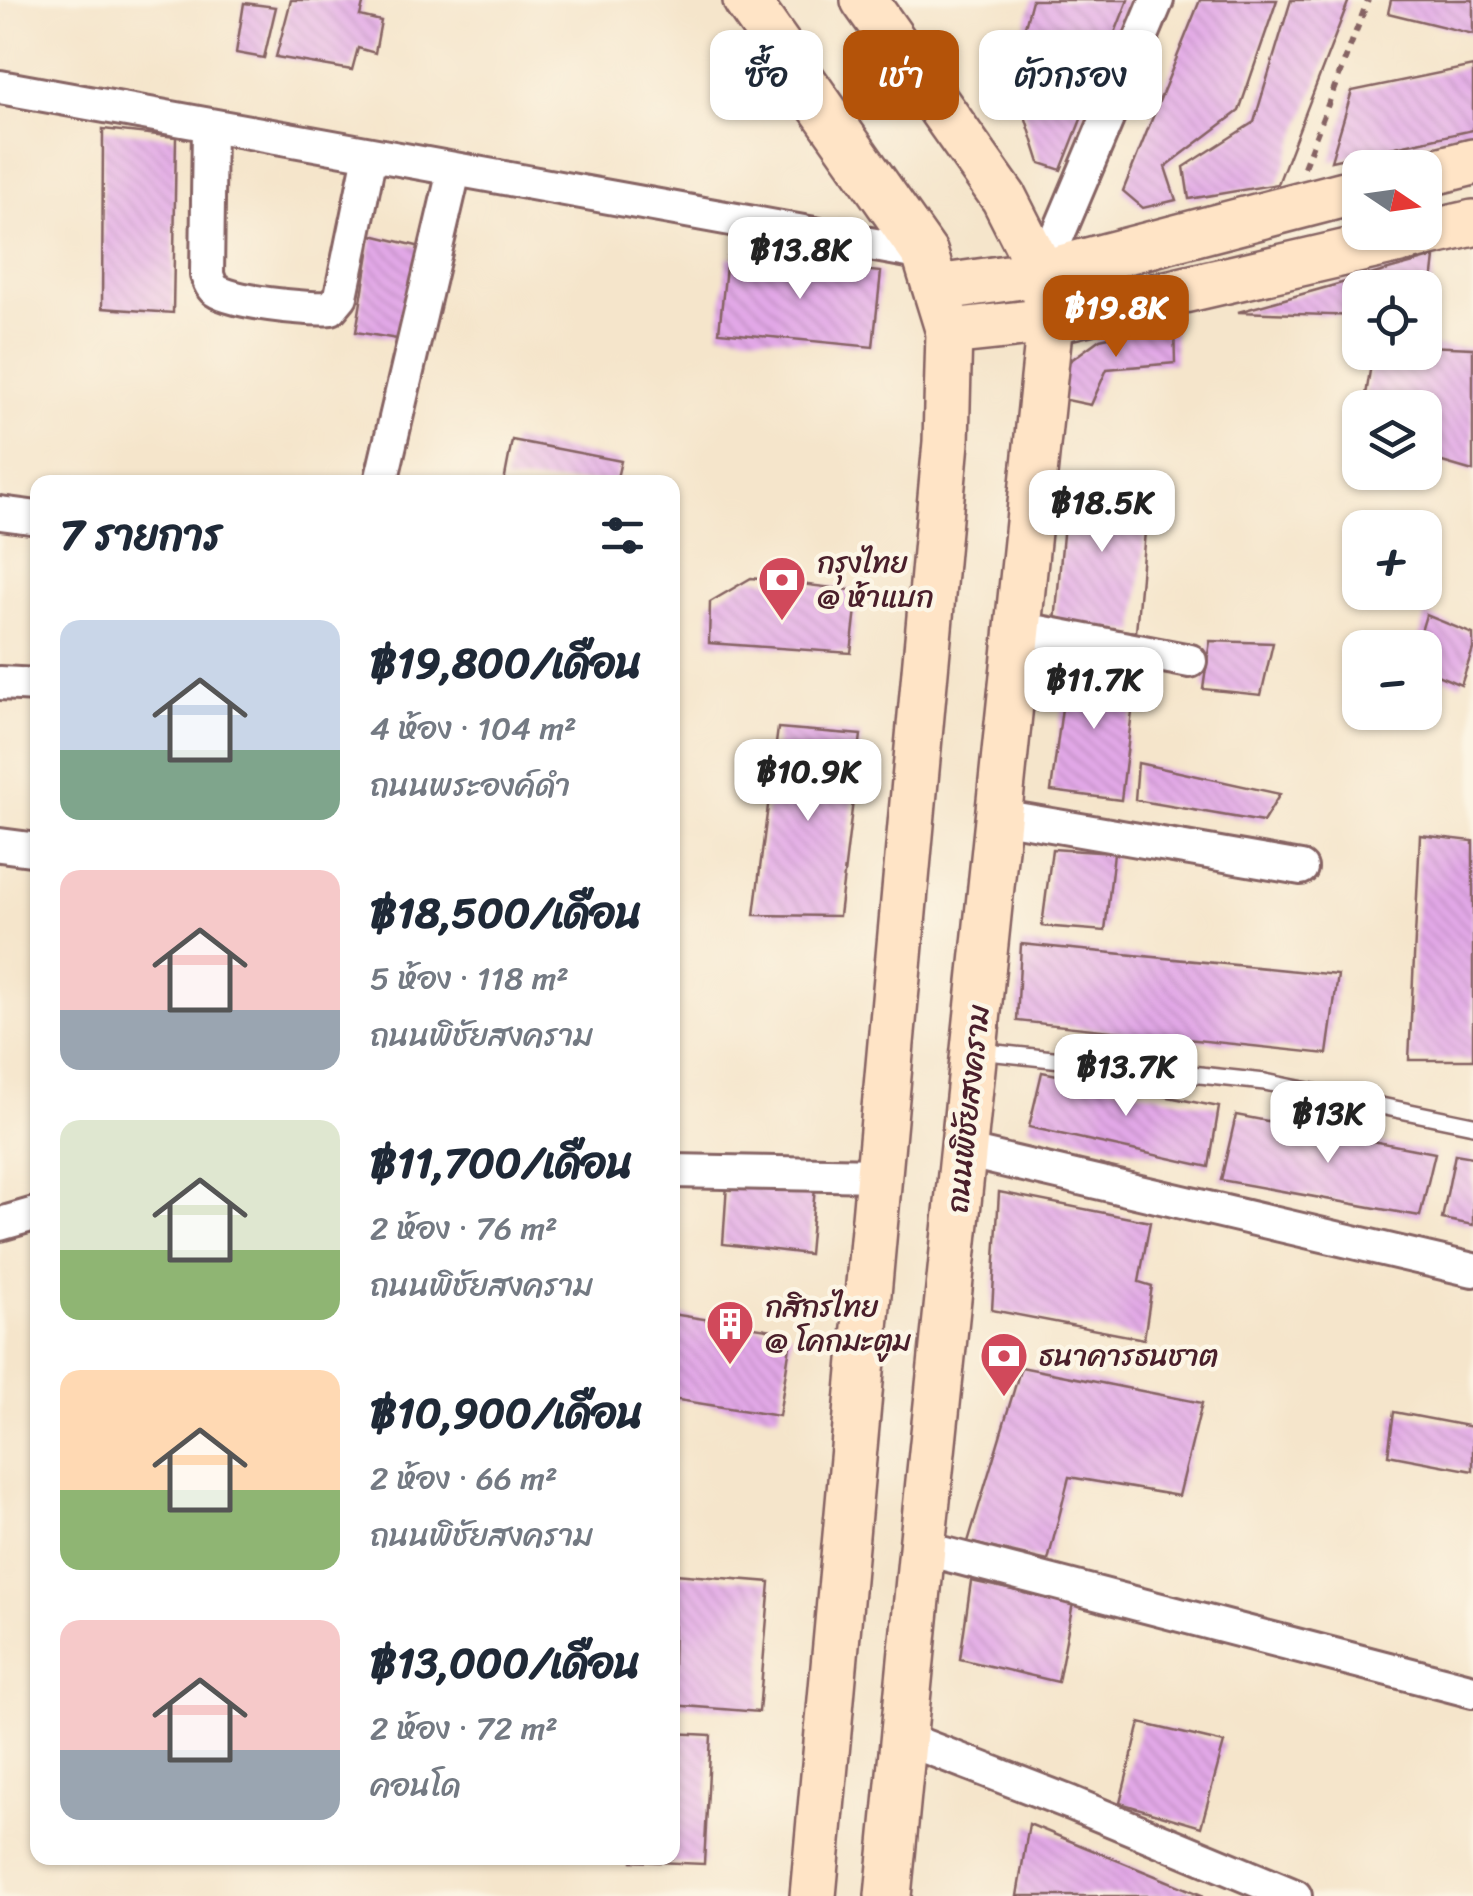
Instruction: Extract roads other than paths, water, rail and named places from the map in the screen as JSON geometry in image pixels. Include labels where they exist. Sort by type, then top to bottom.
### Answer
[{"type":"main road","name":"ถนนพิชัยสงคราม","points":[[864,0],[1004,198],[1042,273],[1050,321],[888,1896]]},
{"type":"main road","points":[[755,3],[931,271],[948,332],[946,442],[813,1896]]},
{"type":"main road","points":[[1442,170],[1473,162]]},
{"type":"main road","points":[[931,271],[1042,273],[1342,194]]},
{"type":"main road","points":[[948,332],[1050,321],[1473,224]]},
{"type":"street","points":[[1042,273],[1157,0]]},
{"type":"street","points":[[0,88],[454,171],[931,271]]},
{"type":"street","points":[[209,126],[206,275],[214,290],[228,297],[313,310],[331,308],[341,296],[370,155]]},
{"type":"street","points":[[383,475],[454,171]]},
{"type":"street","points":[[0,513],[30,517]]},
{"type":"street","points":[[1018,628],[1190,661]]},
{"type":"street","points":[[0,682],[30,684]]},
{"type":"street","points":[[999,816],[1301,868]]},
{"type":"street","points":[[0,845],[30,849]]},
{"type":"street","points":[[964,1152],[1473,1270]]},
{"type":"street","points":[[680,1172],[878,1175]]},
{"type":"street","points":[[0,1224],[30,1215]]},
{"type":"street","points":[[922,1548],[1473,1691]]},
{"type":"street","points":[[904,1738],[1294,1896]]},
{"type":"lane","points":[[974,1051],[1265,1082],[1473,1125]]},
{"type":"place","name":"กรุงไทย @ ห้าแบก","points":[[782,622]]},
{"type":"place","name":"กสิกรไทย @ โคกมะตูม","points":[[730,1366]]},
{"type":"place","name":"ธนาคารธนชาต","points":[[1004,1398]]}]
